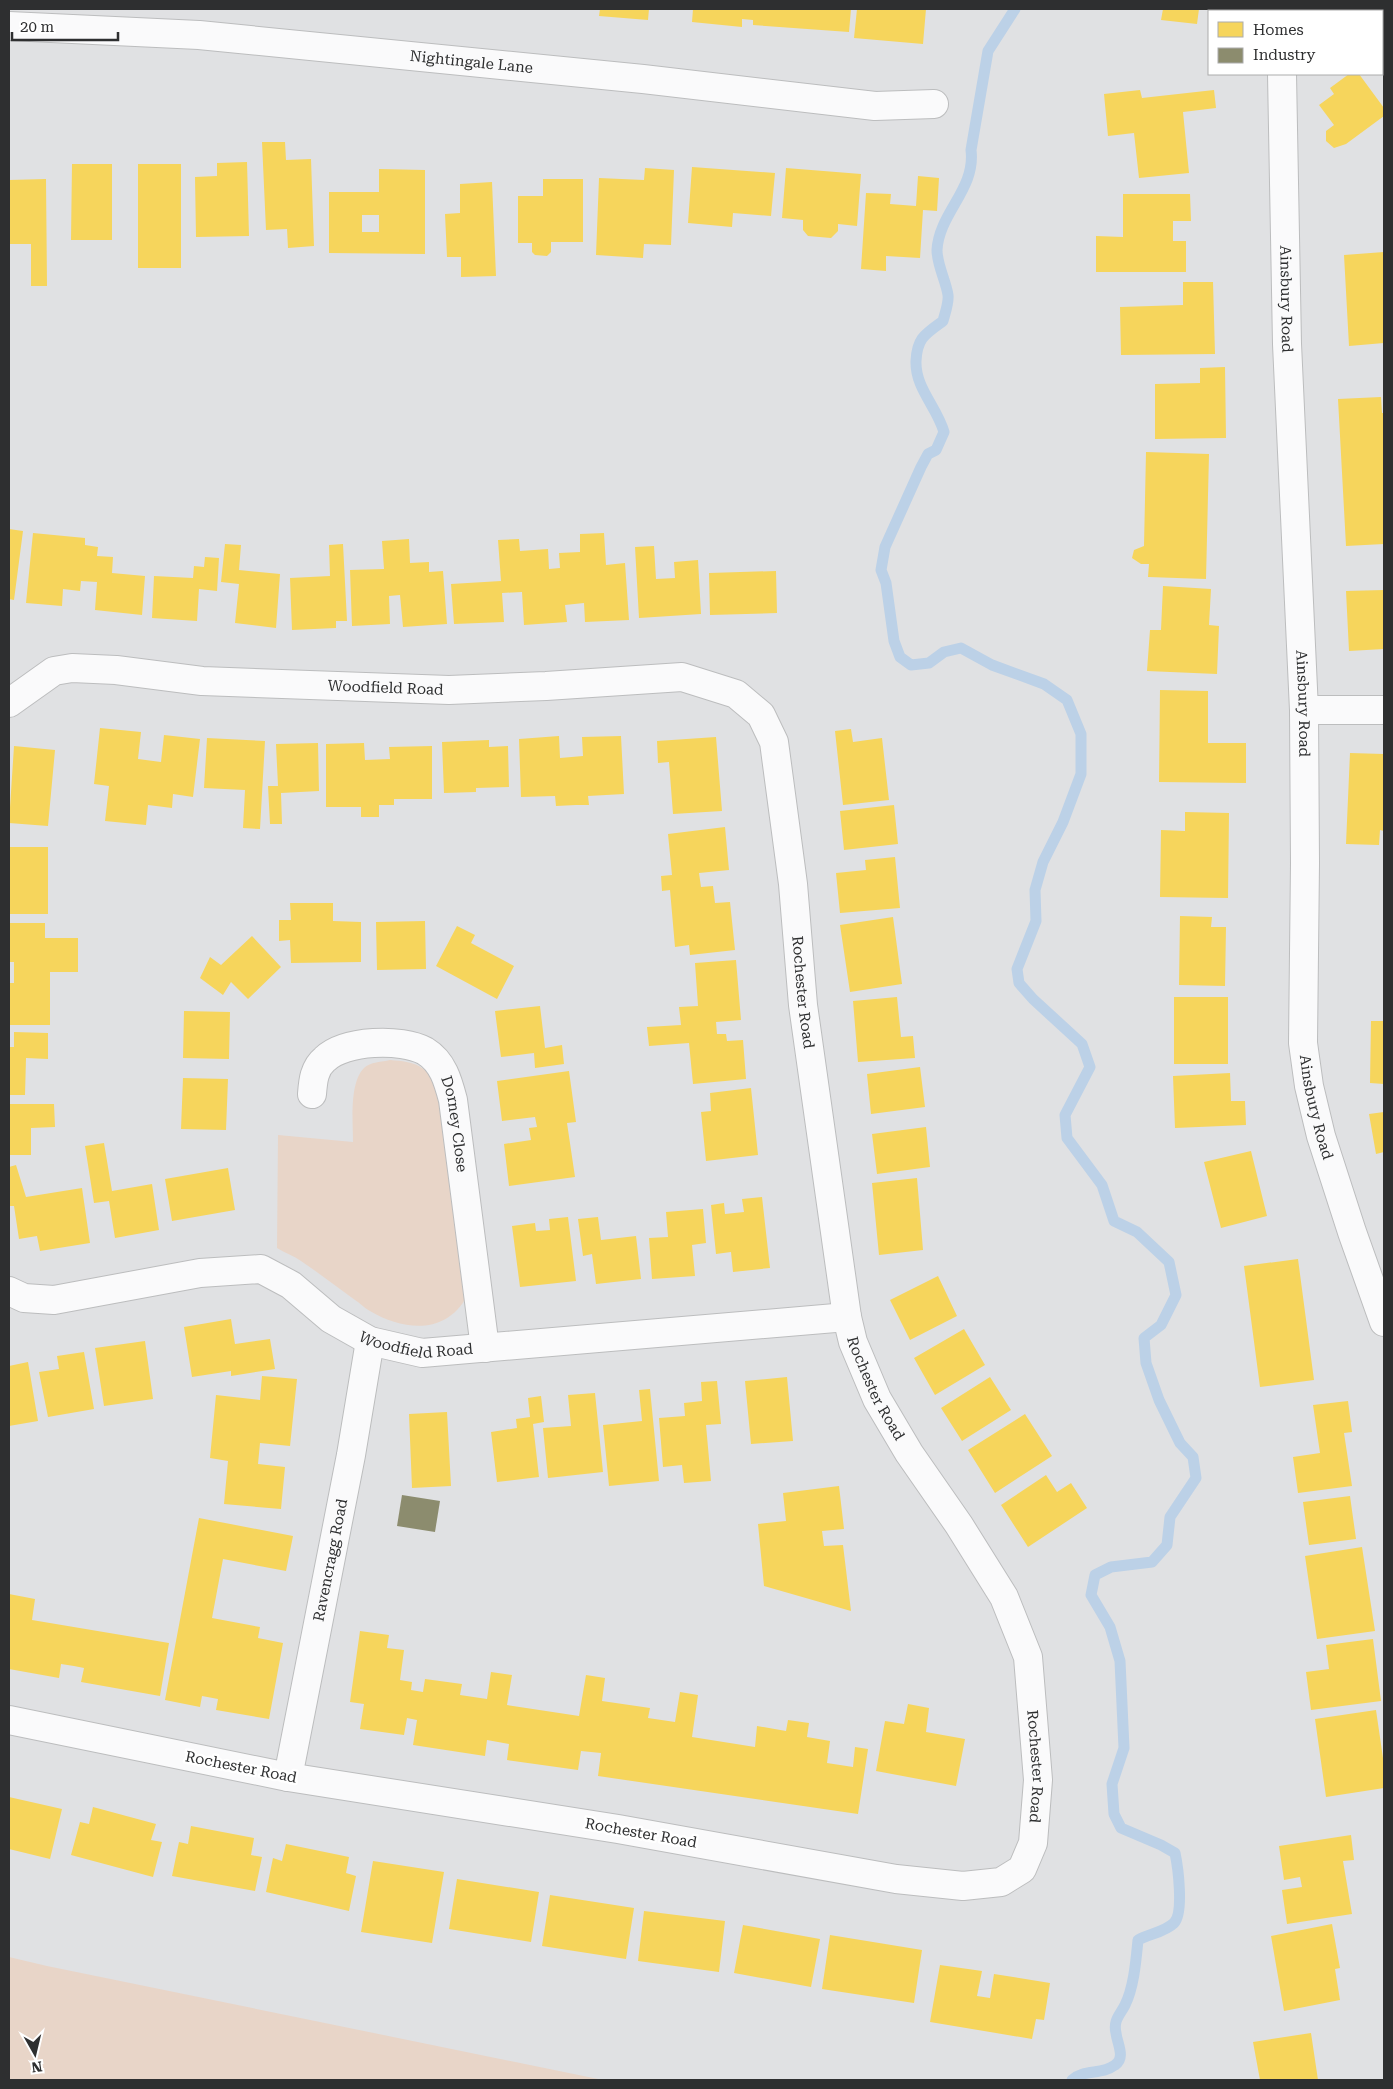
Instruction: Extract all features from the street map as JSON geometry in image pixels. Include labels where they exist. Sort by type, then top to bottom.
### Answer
[{"type":"street","name":"Nightingale Lane","points":[[9,26],[200,35],[643,79],[875,106],[934,104]]},
{"type":"street","name":"Ainsbury Road","points":[[1282,75],[1286,344],[1304,710],[1304,1051],[1309,1086],[1322,1136],[1352,1232],[1384,1322]]},
{"type":"street","name":"Woodfield Road","points":[[9,703],[54,670],[72,668],[116,670],[202,681],[449,690],[682,677],[736,694],[761,715]]},
{"type":"street","points":[[1304,710],[1384,710]]},
{"type":"street","name":"Rochester Road","points":[[9,1720],[288,1777],[618,1828],[896,1879],[963,1886],[1001,1882],[1022,1869],[1033,1842],[1038,1780],[1028,1657],[1004,1597],[959,1525],[909,1453],[877,1399],[853,1342],[847,1317],[803,1005],[793,884],[774,742],[761,715]]},
{"type":"street","name":"Dorney Close","points":[[312,1094],[316,1070],[325,1058],[340,1050],[356,1045],[380,1043],[405,1044],[425,1051],[438,1063],[447,1077],[453,1100],[485,1348]]},
{"type":"street","name":"Woodfield Road","points":[[9,1291],[24,1298],[54,1300],[200,1272],[261,1269],[291,1285],[331,1319],[370,1341],[422,1353],[847,1317]]},
{"type":"street","name":"Ravencragg Road","points":[[288,1777],[351,1455],[370,1341]]},
{"type":"shaded area","points":[[390,1060],[419,1066],[425,1070],[438,1089],[467,1296],[458,1309],[448,1318],[423,1326],[397,1323],[383,1318],[370,1311],[301,1261],[277,1248],[278,1135],[353,1142],[353,1103],[359,1075],[369,1064]]},
{"type":"shaded area","points":[[9,1957],[47,1966],[603,2080],[9,2080]]},
{"type":"building: Homes","points":[[600,9],[649,9],[648,20],[599,16]]},
{"type":"building: Homes","points":[[693,9],[851,9],[849,32],[753,25],[753,20],[742,19],[742,27],[692,22]]},
{"type":"building: Homes","points":[[857,9],[926,9],[923,44],[854,38]]},
{"type":"building: Homes","points":[[1163,9],[1199,9],[1197,24],[1161,20]]},
{"type":"building: Homes","points":[[1348,75],[1360,75],[1384,108],[1384,116],[1346,144],[1334,148],[1326,141],[1326,131],[1334,125],[1319,105],[1334,94],[1330,88]]},
{"type":"building: Homes","points":[[1140,90],[1142,98],[1214,90],[1216,108],[1183,112],[1189,173],[1139,178],[1134,133],[1108,136],[1104,94]]},
{"type":"building: Homes","points":[[262,142],[285,142],[286,160],[311,159],[314,246],[288,248],[287,229],[266,230]]},
{"type":"building: Homes","points":[[247,162],[249,236],[196,237],[195,177],[217,176],[217,163]]},
{"type":"building: Homes","points":[[72,164],[112,164],[112,240],[71,240]]},
{"type":"building: Homes","points":[[138,164],[181,164],[181,268],[138,268]]},
{"type":"building: Homes","points":[[692,167],[775,173],[771,216],[733,213],[732,227],[688,223]]},
{"type":"building: Homes","points":[[645,168],[674,170],[671,245],[644,244],[643,258],[596,255],[599,178],[644,180]]},
{"type":"building: Homes","points":[[786,168],[861,174],[857,226],[838,224],[838,231],[831,238],[808,236],[803,230],[803,220],[782,218]]},
{"type":"building: Homes","points":[[379,169],[425,170],[425,254],[329,253],[329,192],[379,192]],"holes":[[[362,215],[379,215],[379,232],[362,232]]]},
{"type":"building: Homes","points":[[918,176],[939,178],[937,211],[923,210],[920,258],[886,256],[886,271],[861,269],[866,193],[891,194],[890,204],[916,206]]},
{"type":"building: Homes","points":[[46,179],[47,286],[31,286],[31,244],[9,244],[9,180]]},
{"type":"building: Homes","points":[[543,179],[583,179],[583,242],[551,242],[551,252],[547,256],[535,255],[532,252],[532,243],[518,243],[518,196],[543,196]]},
{"type":"building: Homes","points":[[492,182],[496,276],[461,277],[461,257],[447,257],[445,214],[460,213],[460,184]]},
{"type":"building: Homes","points":[[1123,194],[1190,194],[1191,221],[1173,221],[1173,241],[1186,241],[1186,272],[1096,272],[1096,236],[1123,237]]},
{"type":"building: Homes","points":[[1384,252],[1384,343],[1349,346],[1344,255]]},
{"type":"building: Homes","points":[[1183,282],[1213,282],[1215,354],[1121,355],[1120,307],[1183,305]]},
{"type":"building: Homes","points":[[1225,367],[1226,438],[1155,439],[1155,384],[1200,383],[1200,368]]},
{"type":"building: Homes","points":[[1381,397],[1382,413],[1384,413],[1384,544],[1346,546],[1338,399]]},
{"type":"building: Homes","points":[[1146,452],[1209,454],[1206,579],[1148,577],[1149,564],[1141,564],[1132,558],[1134,550],[1144,546]]},
{"type":"building: Homes","points":[[9,529],[23,531],[14,600],[9,599]]},
{"type":"building: Homes","points":[[33,533],[85,538],[85,545],[98,547],[97,556],[113,557],[112,573],[145,576],[142,615],[95,610],[97,582],[81,581],[80,591],[63,589],[62,606],[26,603]]},
{"type":"building: Homes","points":[[604,533],[606,565],[625,563],[629,620],[585,622],[584,603],[565,605],[567,622],[524,625],[522,592],[502,593],[504,622],[454,624],[451,584],[501,581],[498,540],[519,539],[520,551],[548,549],[549,569],[560,568],[559,553],[580,552],[580,534]]},
{"type":"building: Homes","points":[[409,539],[410,563],[429,562],[429,572],[443,571],[447,624],[403,627],[400,595],[389,596],[390,624],[352,626],[350,570],[384,569],[382,541]]},
{"type":"building: Homes","points":[[225,544],[241,545],[239,570],[280,574],[276,628],[235,623],[239,584],[221,582]]},
{"type":"building: Homes","points":[[343,544],[347,621],[336,621],[336,628],[292,630],[290,578],[330,576],[329,545]]},
{"type":"building: Homes","points":[[654,546],[656,579],[675,578],[674,562],[698,560],[701,614],[639,618],[635,547]]},
{"type":"building: Homes","points":[[205,557],[219,558],[217,591],[199,589],[197,621],[152,618],[154,576],[193,578],[194,566],[204,567]]},
{"type":"building: Homes","points":[[776,571],[777,613],[710,615],[709,573]]},
{"type":"building: Homes","points":[[1163,586],[1211,589],[1209,625],[1219,626],[1217,674],[1147,671],[1150,630],[1161,630]]},
{"type":"building: Homes","points":[[1384,590],[1384,649],[1349,651],[1346,591]]},
{"type":"building: Homes","points":[[1160,690],[1208,691],[1208,743],[1246,743],[1246,783],[1159,782]]},
{"type":"building: Homes","points":[[100,728],[141,732],[138,759],[161,762],[164,735],[200,739],[193,797],[173,794],[172,808],[148,805],[146,825],[105,821],[109,786],[94,784]]},
{"type":"building: Homes","points":[[851,729],[853,742],[882,738],[889,800],[843,805],[835,731]]},
{"type":"building: Homes","points":[[559,736],[560,758],[583,756],[582,737],[621,736],[624,794],[588,796],[589,805],[556,806],[555,796],[521,797],[519,739]]},
{"type":"building: Homes","points":[[716,737],[722,811],[673,814],[669,762],[658,763],[657,741]]},
{"type":"building: Homes","points":[[207,738],[265,741],[260,829],[243,828],[245,790],[204,788]]},
{"type":"building: Homes","points":[[489,740],[489,747],[508,746],[509,787],[476,788],[476,792],[444,793],[442,742]]},
{"type":"building: Homes","points":[[318,743],[319,791],[281,793],[282,824],[270,824],[268,786],[278,786],[276,744]]},
{"type":"building: Homes","points":[[364,743],[365,760],[390,759],[389,747],[432,746],[432,799],[394,799],[394,805],[379,805],[379,817],[361,817],[361,807],[326,807],[326,744]]},
{"type":"building: Homes","points":[[14,746],[55,750],[48,826],[9,823]]},
{"type":"building: Homes","points":[[1350,753],[1384,754],[1384,831],[1380,830],[1379,845],[1346,844]]},
{"type":"building: Homes","points":[[894,805],[898,844],[844,850],[840,811]]},
{"type":"building: Homes","points":[[1185,812],[1229,813],[1228,898],[1160,897],[1161,830],[1185,831]]},
{"type":"building: Homes","points":[[725,827],[729,870],[699,873],[701,887],[713,886],[715,903],[730,902],[735,950],[690,955],[689,945],[675,947],[670,890],[662,891],[661,876],[672,875],[668,834]]},
{"type":"building: Homes","points":[[9,847],[48,847],[48,914],[9,914]]},
{"type":"building: Homes","points":[[895,857],[900,908],[840,913],[836,873],[866,870],[865,860]]},
{"type":"building: Homes","points":[[290,903],[333,903],[333,921],[361,922],[361,962],[291,963],[290,940],[279,941],[279,920],[291,920]]},
{"type":"building: Homes","points":[[1180,916],[1212,917],[1211,927],[1226,927],[1225,986],[1179,985]]},
{"type":"building: Homes","points":[[893,917],[902,984],[850,992],[840,925]]},
{"type":"building: Homes","points":[[425,921],[426,969],[377,970],[376,922]]},
{"type":"building: Homes","points":[[9,923],[45,923],[45,938],[78,938],[78,972],[50,972],[50,1025],[9,1025],[9,983],[14,983],[14,962],[9,962]]},
{"type":"building: Homes","points":[[457,926],[475,935],[471,943],[514,966],[497,999],[436,966]]},
{"type":"building: Homes","points":[[252,936],[281,967],[248,999],[231,982],[223,995],[200,978],[210,957],[221,965]]},
{"type":"building: Homes","points":[[736,960],[741,1020],[716,1022],[717,1034],[726,1034],[727,1041],[743,1040],[746,1079],[693,1084],[689,1043],[649,1046],[647,1027],[681,1025],[679,1007],[698,1006],[695,963]]},
{"type":"building: Homes","points":[[897,997],[901,1037],[913,1036],[915,1058],[858,1062],[853,1001]]},
{"type":"building: Homes","points":[[1174,997],[1228,997],[1228,1064],[1174,1064]]},
{"type":"building: Homes","points":[[540,1006],[545,1048],[562,1045],[564,1064],[535,1068],[534,1053],[501,1057],[495,1011]]},
{"type":"building: Homes","points":[[184,1011],[230,1012],[229,1059],[183,1058]]},
{"type":"building: Homes","points":[[1371,1021],[1384,1021],[1384,1084],[1370,1083]]},
{"type":"building: Homes","points":[[14,1032],[48,1033],[48,1059],[26,1058],[25,1095],[9,1095],[9,1047],[14,1047]]},
{"type":"building: Homes","points":[[920,1067],[925,1107],[871,1114],[867,1074]]},
{"type":"building: Homes","points":[[569,1071],[576,1122],[567,1123],[575,1177],[509,1186],[504,1144],[531,1140],[529,1128],[537,1127],[535,1117],[502,1121],[497,1081]]},
{"type":"building: Homes","points":[[1230,1073],[1231,1101],[1245,1101],[1246,1125],[1175,1128],[1173,1076]]},
{"type":"building: Homes","points":[[183,1078],[228,1079],[226,1130],[181,1129]]},
{"type":"building: Homes","points":[[751,1088],[758,1155],[706,1161],[701,1112],[711,1111],[710,1093]]},
{"type":"building: Homes","points":[[9,1104],[54,1104],[55,1127],[31,1128],[31,1155],[9,1155]]},
{"type":"building: Homes","points":[[1384,1112],[1384,1152],[1376,1154],[1369,1114]]},
{"type":"building: Homes","points":[[926,1127],[930,1167],[877,1174],[872,1134]]},
{"type":"building: Homes","points":[[104,1143],[112,1191],[152,1184],[159,1230],[115,1238],[109,1201],[94,1203],[85,1146]]},
{"type":"building: Homes","points":[[1251,1151],[1267,1216],[1221,1228],[1204,1162]]},
{"type":"building: Homes","points":[[16,1165],[26,1197],[82,1188],[90,1243],[40,1251],[37,1236],[19,1239],[14,1206],[9,1206],[9,1167]]},
{"type":"building: Homes","points":[[228,1168],[235,1210],[172,1221],[165,1179]]},
{"type":"building: Homes","points":[[917,1178],[923,1250],[879,1255],[872,1183]]},
{"type":"building: Homes","points":[[762,1197],[770,1268],[733,1272],[731,1252],[716,1254],[711,1205],[724,1203],[725,1214],[744,1212],[742,1199]]},
{"type":"building: Homes","points":[[703,1209],[706,1243],[692,1245],[695,1276],[652,1279],[649,1238],[668,1237],[666,1212]]},
{"type":"building: Homes","points":[[568,1217],[576,1281],[520,1287],[512,1226],[535,1223],[536,1231],[550,1230],[549,1219]]},
{"type":"building: Homes","points":[[598,1217],[601,1240],[636,1236],[641,1279],[596,1284],[592,1254],[583,1256],[578,1219]]},
{"type":"building: Homes","points":[[1298,1259],[1314,1380],[1260,1387],[1244,1266]]},
{"type":"building: Homes","points":[[938,1276],[957,1316],[910,1340],[890,1300]]},
{"type":"building: Homes","points":[[231,1319],[235,1344],[270,1339],[275,1369],[231,1376],[231,1371],[192,1377],[184,1327]]},
{"type":"building: Homes","points":[[964,1329],[985,1365],[935,1395],[914,1358]]},
{"type":"building: Homes","points":[[145,1341],[153,1399],[104,1406],[95,1348]]},
{"type":"building: Homes","points":[[84,1352],[94,1409],[48,1417],[39,1372],[59,1369],[57,1356]]},
{"type":"building: Homes","points":[[28,1362],[38,1421],[9,1426],[9,1366]]},
{"type":"building: Homes","points":[[262,1376],[297,1379],[290,1446],[260,1443],[258,1464],[285,1467],[281,1509],[224,1504],[228,1461],[210,1458],[216,1395],[260,1400]]},
{"type":"building: Homes","points":[[787,1377],[793,1441],[751,1444],[745,1381]]},
{"type":"building: Homes","points":[[990,1377],[1011,1410],[962,1441],[941,1408]]},
{"type":"building: Homes","points":[[717,1381],[721,1424],[706,1425],[711,1481],[684,1483],[682,1465],[663,1467],[659,1418],[685,1416],[684,1403],[702,1401],[701,1382]]},
{"type":"building: Homes","points":[[650,1389],[659,1481],[609,1486],[603,1425],[642,1421],[639,1390]]},
{"type":"building: Homes","points":[[595,1393],[603,1472],[548,1478],[543,1428],[571,1426],[568,1395]]},
{"type":"building: Homes","points":[[541,1396],[544,1422],[533,1424],[539,1477],[497,1482],[491,1432],[517,1428],[516,1419],[530,1417],[528,1398]]},
{"type":"building: Homes","points":[[1348,1401],[1352,1432],[1344,1433],[1352,1486],[1298,1493],[1293,1457],[1320,1453],[1313,1405]]},
{"type":"building: Homes","points":[[447,1412],[451,1486],[412,1488],[409,1414]]},
{"type":"building: Homes","points":[[1025,1414],[1052,1456],[995,1493],[968,1450]]},
{"type":"building: Homes","points":[[1046,1475],[1057,1492],[1071,1483],[1087,1508],[1028,1547],[1001,1505]]},
{"type":"building: Homes","points":[[839,1486],[844,1529],[822,1531],[824,1546],[843,1545],[851,1611],[764,1586],[758,1524],[786,1521],[783,1493]]},
{"type":"building: Homes","points":[[1350,1496],[1356,1539],[1309,1545],[1303,1502]]},
{"type":"building: Homes","points":[[199,1518],[293,1536],[286,1571],[223,1559],[212,1618],[260,1627],[258,1638],[283,1643],[269,1719],[216,1710],[218,1699],[202,1696],[200,1707],[165,1700]]},
{"type":"building: Homes","points":[[1362,1547],[1375,1631],[1317,1639],[1305,1556]]},
{"type":"building: Homes","points":[[9,1594],[35,1599],[32,1620],[169,1643],[160,1696],[81,1682],[84,1668],[74,1666],[61,1664],[59,1678],[9,1669]]},
{"type":"building: Homes","points":[[360,1631],[389,1635],[387,1648],[404,1650],[400,1680],[412,1682],[411,1690],[423,1692],[425,1679],[462,1684],[460,1695],[487,1699],[491,1672],[512,1675],[507,1705],[579,1716],[586,1675],[605,1678],[602,1701],[650,1708],[648,1718],[675,1722],[680,1692],[698,1695],[692,1737],[755,1747],[757,1726],[786,1731],[788,1720],[809,1723],[807,1737],[830,1741],[827,1763],[853,1767],[855,1747],[868,1749],[858,1814],[598,1776],[601,1753],[581,1751],[578,1770],[507,1760],[509,1744],[487,1740],[485,1756],[413,1745],[417,1720],[407,1718],[404,1735],[360,1729],[364,1704],[350,1702]]},
{"type":"building: Homes","points":[[1373,1639],[1381,1701],[1311,1710],[1306,1672],[1329,1669],[1326,1645]]},
{"type":"building: Homes","points":[[908,1704],[929,1708],[926,1732],[965,1739],[956,1786],[876,1771],[885,1721],[904,1724]]},
{"type":"building: Homes","points":[[1376,1710],[1384,1765],[1384,1788],[1326,1797],[1315,1719]]},
{"type":"building: Homes","points":[[9,1797],[62,1809],[50,1859],[9,1849]]},
{"type":"building: Homes","points":[[93,1807],[156,1824],[151,1840],[162,1842],[153,1877],[71,1855],[80,1822],[89,1824]]},
{"type":"building: Homes","points":[[191,1826],[254,1838],[251,1855],[262,1857],[255,1891],[172,1876],[179,1842],[188,1844]]},
{"type":"building: Homes","points":[[1351,1835],[1354,1860],[1343,1861],[1352,1914],[1287,1924],[1282,1890],[1302,1887],[1300,1877],[1284,1880],[1279,1846]]},
{"type":"building: Homes","points":[[286,1844],[349,1857],[346,1873],[356,1876],[349,1911],[266,1892],[273,1858],[282,1861]]},
{"type":"building: Homes","points":[[373,1861],[444,1872],[432,1943],[361,1932]]},
{"type":"building: Homes","points":[[457,1879],[539,1892],[531,1942],[449,1929]]},
{"type":"building: Homes","points":[[550,1895],[634,1908],[626,1959],[542,1946]]},
{"type":"building: Homes","points":[[644,1911],[725,1921],[719,1972],[638,1961]]},
{"type":"building: Homes","points":[[1332,1924],[1340,1968],[1335,1969],[1340,2000],[1284,2011],[1271,1936]]},
{"type":"building: Homes","points":[[743,1925],[820,1939],[811,1987],[734,1973]]},
{"type":"building: Homes","points":[[830,1935],[922,1950],[914,2003],[822,1989]]},
{"type":"building: Homes","points":[[940,1965],[982,1971],[977,1996],[990,1998],[994,1974],[1050,1983],[1044,2020],[1036,2019],[1032,2039],[930,2022]]},
{"type":"building: Homes","points":[[1311,2033],[1318,2080],[1260,2080],[1253,2042]]},
{"type":"building: Industry","points":[[402,1495],[440,1501],[435,1532],[397,1526]]},
{"type":"waterway","points":[[1015,9],[988,51],[968,177],[939,237],[937,256],[948,298],[943,321],[923,337],[918,347],[916,361],[919,380],[944,432],[936,450],[928,454],[921,467],[885,547],[881,570],[886,583],[894,641],[900,657],[911,665],[929,663],[944,652],[961,648],[992,665],[1044,684],[1067,700],[1081,734],[1081,774],[1063,822],[1043,862],[1035,890],[1036,921],[1017,969],[1019,983],[1033,999],[1082,1044],[1090,1067],[1065,1115],[1067,1138],[1102,1185],[1114,1221],[1137,1232],[1169,1262],[1176,1295],[1161,1325],[1144,1338],[1146,1363],[1159,1400],[1180,1443],[1193,1457],[1196,1478],[1170,1517],[1167,1545],[1152,1562],[1111,1567],[1095,1575],[1091,1595],[1110,1627],[1120,1661],[1124,1748],[1112,1784],[1114,1814],[1121,1828],[1175,1853],[1178,1868],[1179,1910],[1177,1918],[1170,1926],[1138,1940],[1131,1990],[1115,2025],[1120,2050],[1118,2062],[1110,2068],[1082,2074],[1072,2080]]}]
